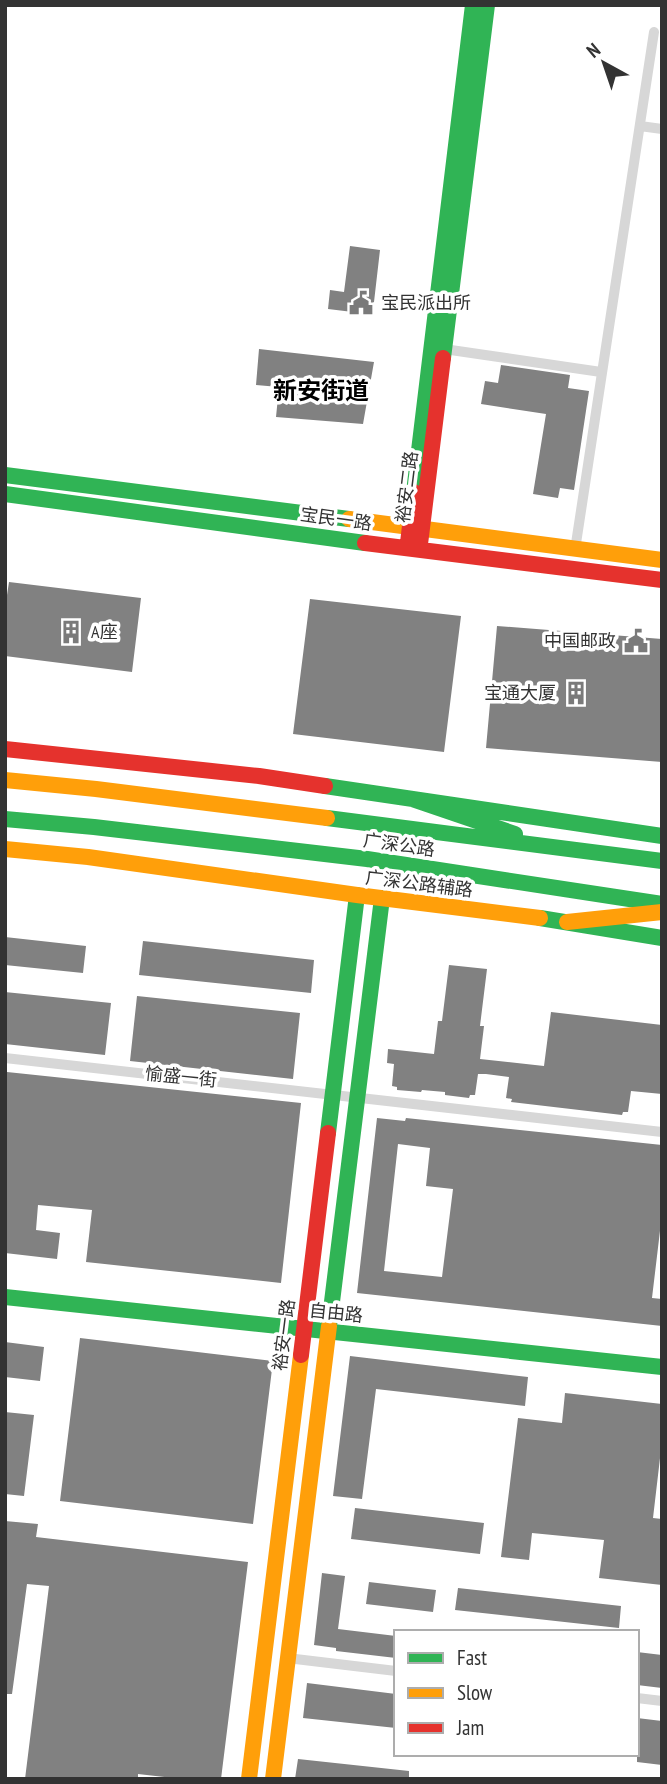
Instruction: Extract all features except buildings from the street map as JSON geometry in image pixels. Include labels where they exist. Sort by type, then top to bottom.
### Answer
[{"type":"main road","name":"裕安二路","points":[[412,549],[420,544],[416,528],[473,5]]},
{"type":"main road","name":"裕安二路","points":[[416,528],[444,349],[486,5]]},
{"type":"main road","name":"宝民一路","points":[[5,475],[662,560]]},
{"type":"main road","name":"宝民一路","points":[[5,494],[662,580]]},
{"type":"main road","points":[[5,749],[259,776],[662,836]]},
{"type":"main road","name":"广深公路","points":[[5,780],[96,789],[662,862]]},
{"type":"main road","points":[[412,799],[561,849]]},
{"type":"main road","name":"广深公路","points":[[5,819],[367,859],[662,904]]},
{"type":"main road","name":"广深公路辅路","points":[[5,849],[88,857],[567,922],[662,938]]},
{"type":"main road","name":"裕安一路","points":[[249,1779],[357,895]]},
{"type":"main road","points":[[273,1779],[382,898]]},
{"type":"main road","points":[[567,922],[662,912]]},
{"type":"main road","name":"自由路","points":[[5,1297],[662,1367]]},
{"type":"street","points":[[575,550],[654,32]]},
{"type":"street","points":[[639,126],[662,129]]},
{"type":"street","points":[[444,349],[601,372]]},
{"type":"street","name":"愉盛一街","points":[[5,1058],[662,1132]]},
{"type":"street","points":[[287,1658],[394,1671]]},
{"type":"street","points":[[639,1698],[662,1701]]},
{"type":"traffic: fast","points":[[414,492],[473,5]]},
{"type":"traffic: fast","points":[[443,358],[487,5]]},
{"type":"traffic: fast","points":[[5,475],[349,519]]},
{"type":"traffic: fast","points":[[5,494],[365,543]]},
{"type":"traffic: fast","points":[[325,786],[662,836]]},
{"type":"traffic: fast","points":[[412,799],[515,834]]},
{"type":"traffic: fast","points":[[327,818],[662,861]]},
{"type":"traffic: fast","points":[[5,819],[367,859],[662,904]]},
{"type":"traffic: fast","points":[[328,1133],[357,895]]},
{"type":"traffic: fast","points":[[329,1326],[382,898]]},
{"type":"traffic: fast","points":[[540,918],[662,938]]},
{"type":"traffic: fast","points":[[5,1297],[662,1367]]},
{"type":"traffic: slow","points":[[349,519],[662,560]]},
{"type":"traffic: slow","points":[[5,780],[327,818]]},
{"type":"traffic: slow","points":[[5,849],[88,857],[540,918]]},
{"type":"traffic: slow","points":[[567,922],[662,912]]},
{"type":"traffic: slow","points":[[273,1779],[329,1326]]},
{"type":"traffic: slow","points":[[249,1779],[301,1355]]},
{"type":"traffic: jam","points":[[414,492],[408,543],[412,549],[420,544],[443,358]]},
{"type":"traffic: jam","points":[[365,543],[662,580]]},
{"type":"traffic: jam","points":[[5,749],[259,776],[325,786]]},
{"type":"traffic: jam","points":[[301,1355],[328,1133]]},
{"type":"place","name":"宝民派出所","points":[[361,303]]},
{"type":"place","name":"A座","points":[[71,632]]},
{"type":"place","name":"中国邮政","points":[[636,641]]},
{"type":"place","name":"宝通大厦","points":[[576,693]]},
{"type":"district","name":"新安街道","points":[[321,391]]}]
